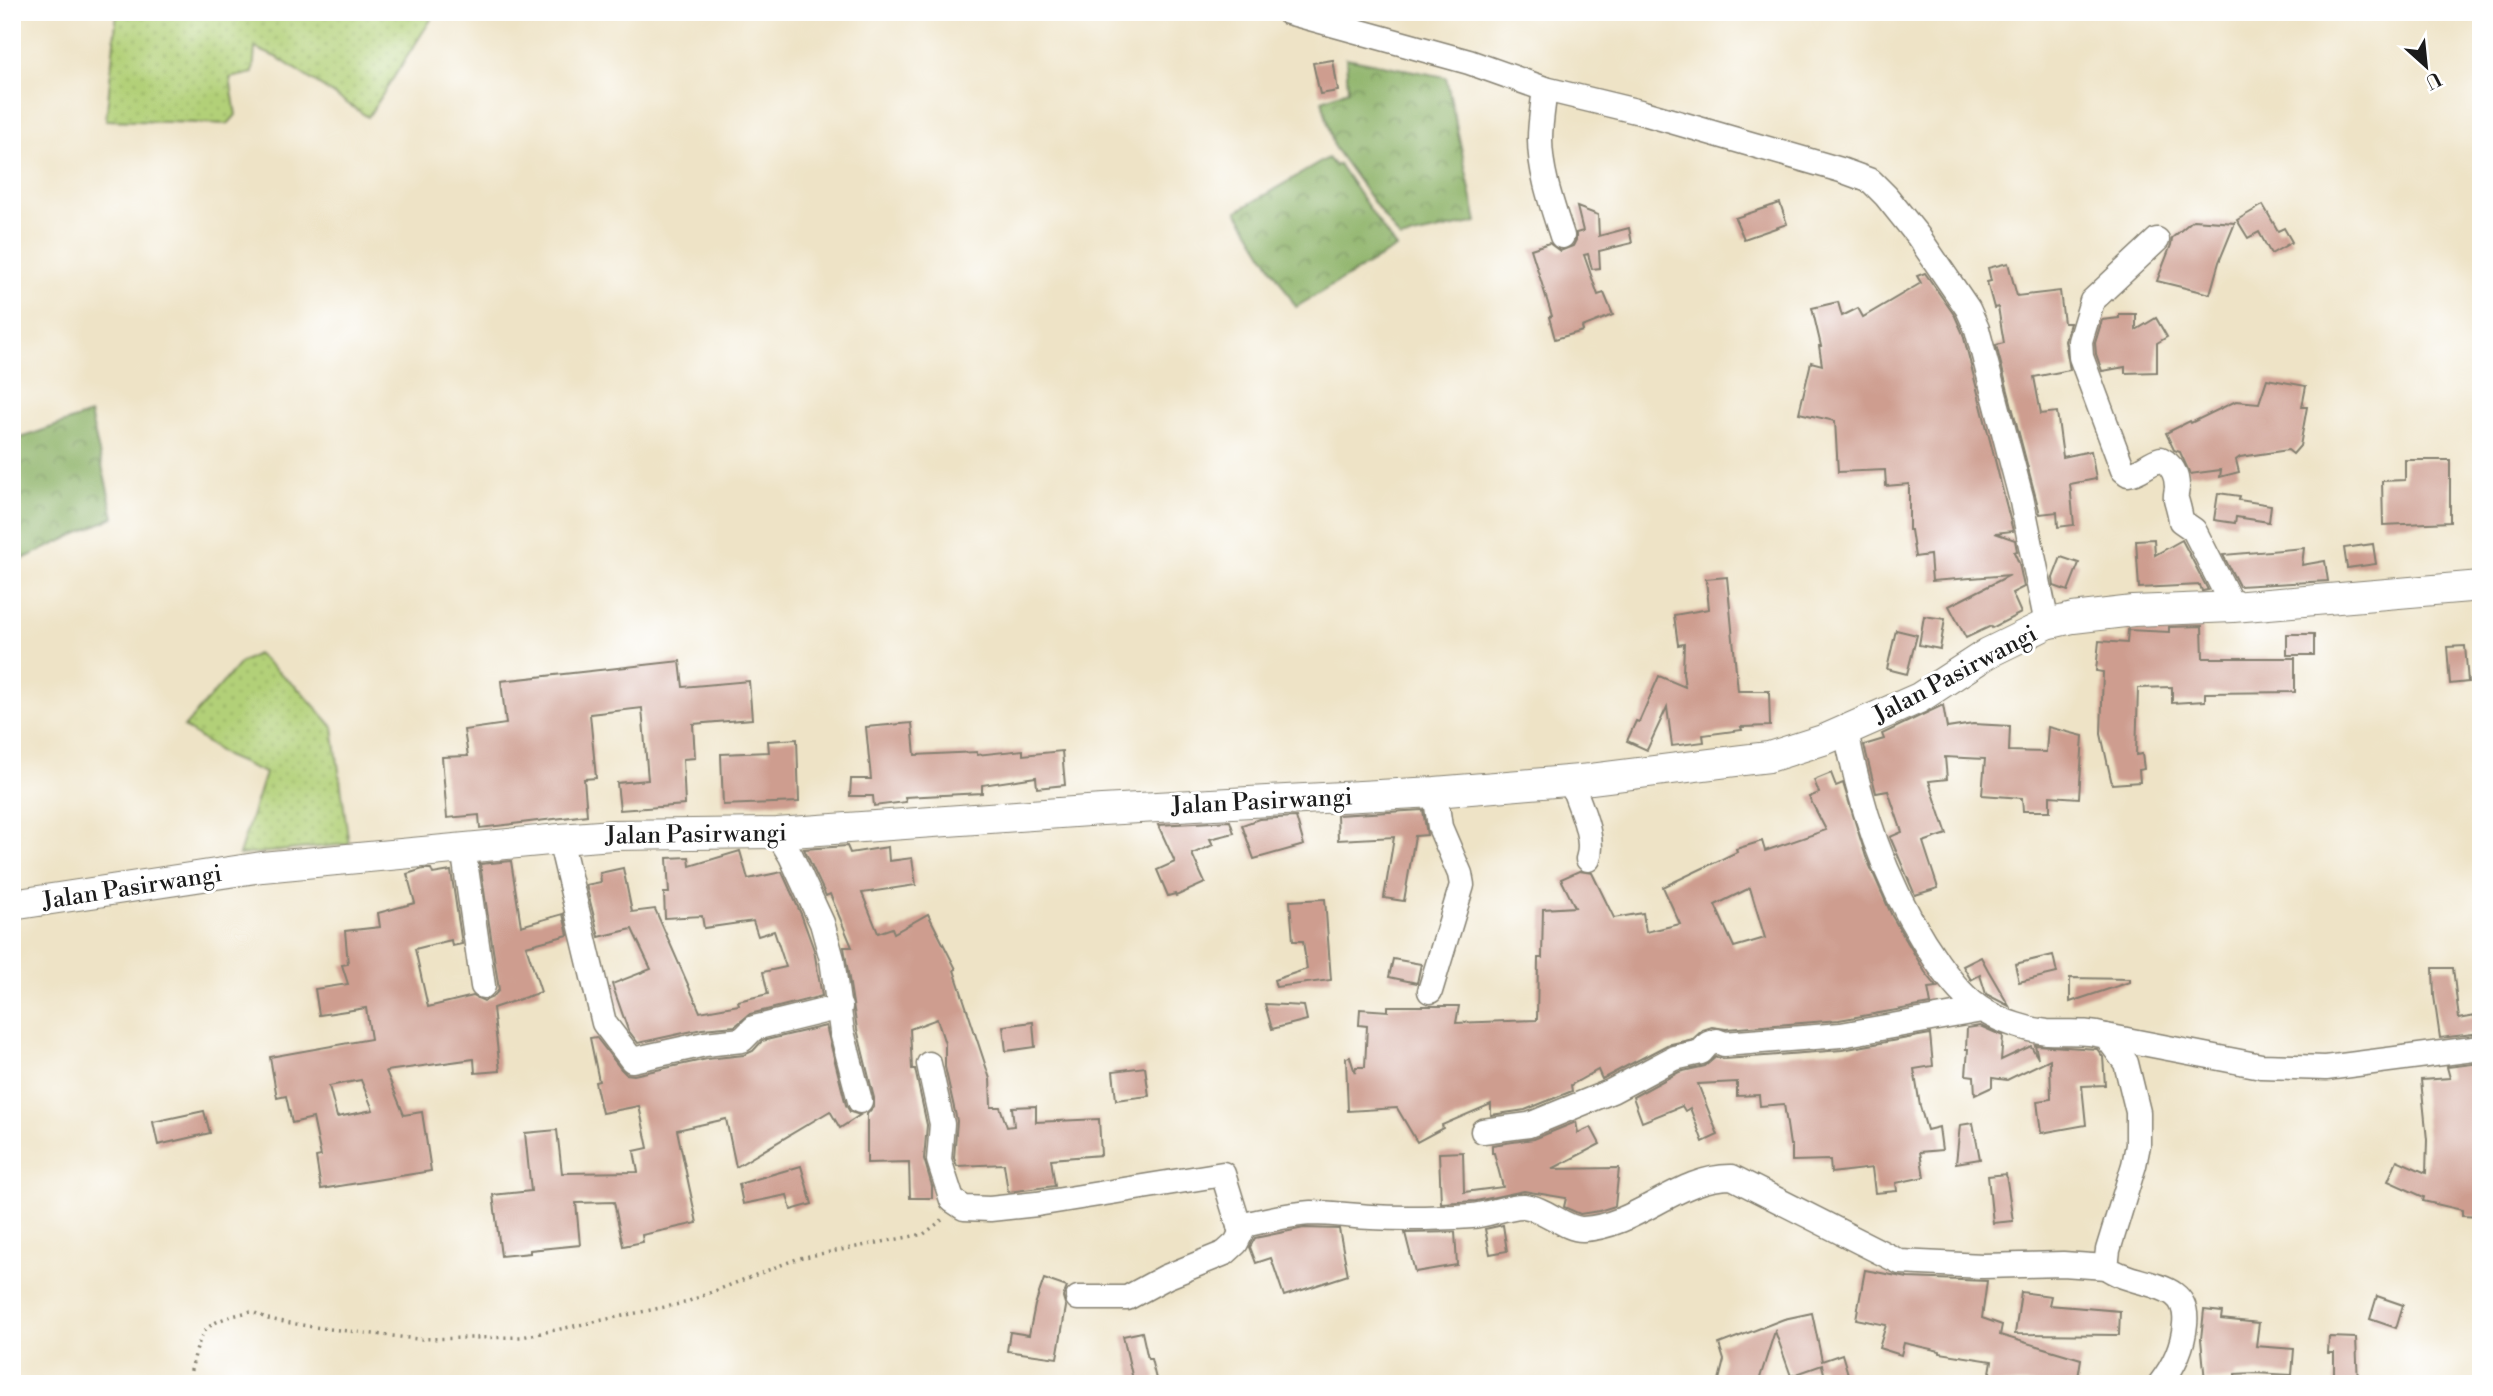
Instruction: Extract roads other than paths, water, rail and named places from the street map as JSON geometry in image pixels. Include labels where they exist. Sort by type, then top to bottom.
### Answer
[{"type":"street","points":[[1289,12],[1469,62],[1545,89],[1640,112],[1842,170],[1871,181],[1918,236],[1968,309],[1977,328],[2021,497],[2047,624]]},
{"type":"street","points":[[1545,89],[1540,139],[1541,160],[1548,194],[1562,236]]},
{"type":"street","points":[[2157,240],[2092,301],[2080,341],[2081,357],[2123,470],[2133,474],[2152,461],[2161,459],[2169,464],[2175,472],[2175,498],[2180,506],[2181,521],[2194,530],[2233,607]]},
{"type":"street","name":"Jalan Pasirwangi","points":[[12,905],[261,867],[560,839],[613,835],[776,833],[1102,810],[1435,792],[1571,781],[1769,757],[1793,751],[1919,698],[1988,653],[2047,624],[2133,611],[2233,607],[2481,586]]},
{"type":"street","points":[[1846,730],[1866,813],[1898,895],[1922,939],[1954,984],[1982,1010],[2045,1032],[2079,1031],[2261,1066],[2326,1068],[2481,1048]]},
{"type":"street","points":[[1571,781],[1586,823],[1590,853],[1588,859]]},
{"type":"street","points":[[1430,991],[1462,885],[1440,827],[1435,792]]},
{"type":"street","points":[[776,833],[791,856],[822,923],[832,959],[842,1032],[860,1101]]},
{"type":"street","points":[[560,839],[604,1023],[632,1059],[705,1044],[742,1040],[754,1028],[840,1007]]},
{"type":"street","points":[[463,848],[483,986]]},
{"type":"street","points":[[1483,1131],[1529,1125],[1612,1091],[1674,1058],[1701,1052],[1717,1041],[1724,1044],[1842,1035],[1982,1010]]},
{"type":"street","points":[[2106,1036],[2126,1063],[2138,1112],[2138,1145],[2134,1165],[2108,1250],[2106,1267]]},
{"type":"street","points":[[929,1064],[942,1124],[939,1160],[952,1200],[964,1208],[989,1209],[1090,1197],[1223,1174],[1241,1233],[1236,1243],[1225,1253],[1166,1277],[1127,1298],[1078,1298]]},
{"type":"street","points":[[1239,1226],[1312,1213],[1373,1217],[1473,1216],[1522,1206],[1548,1213],[1580,1229],[1616,1223],[1697,1183],[1715,1177],[1732,1177],[1900,1262],[2106,1267],[2124,1278],[2176,1294],[2183,1301],[2186,1313],[2184,1338],[2177,1358],[2160,1384]]}]
